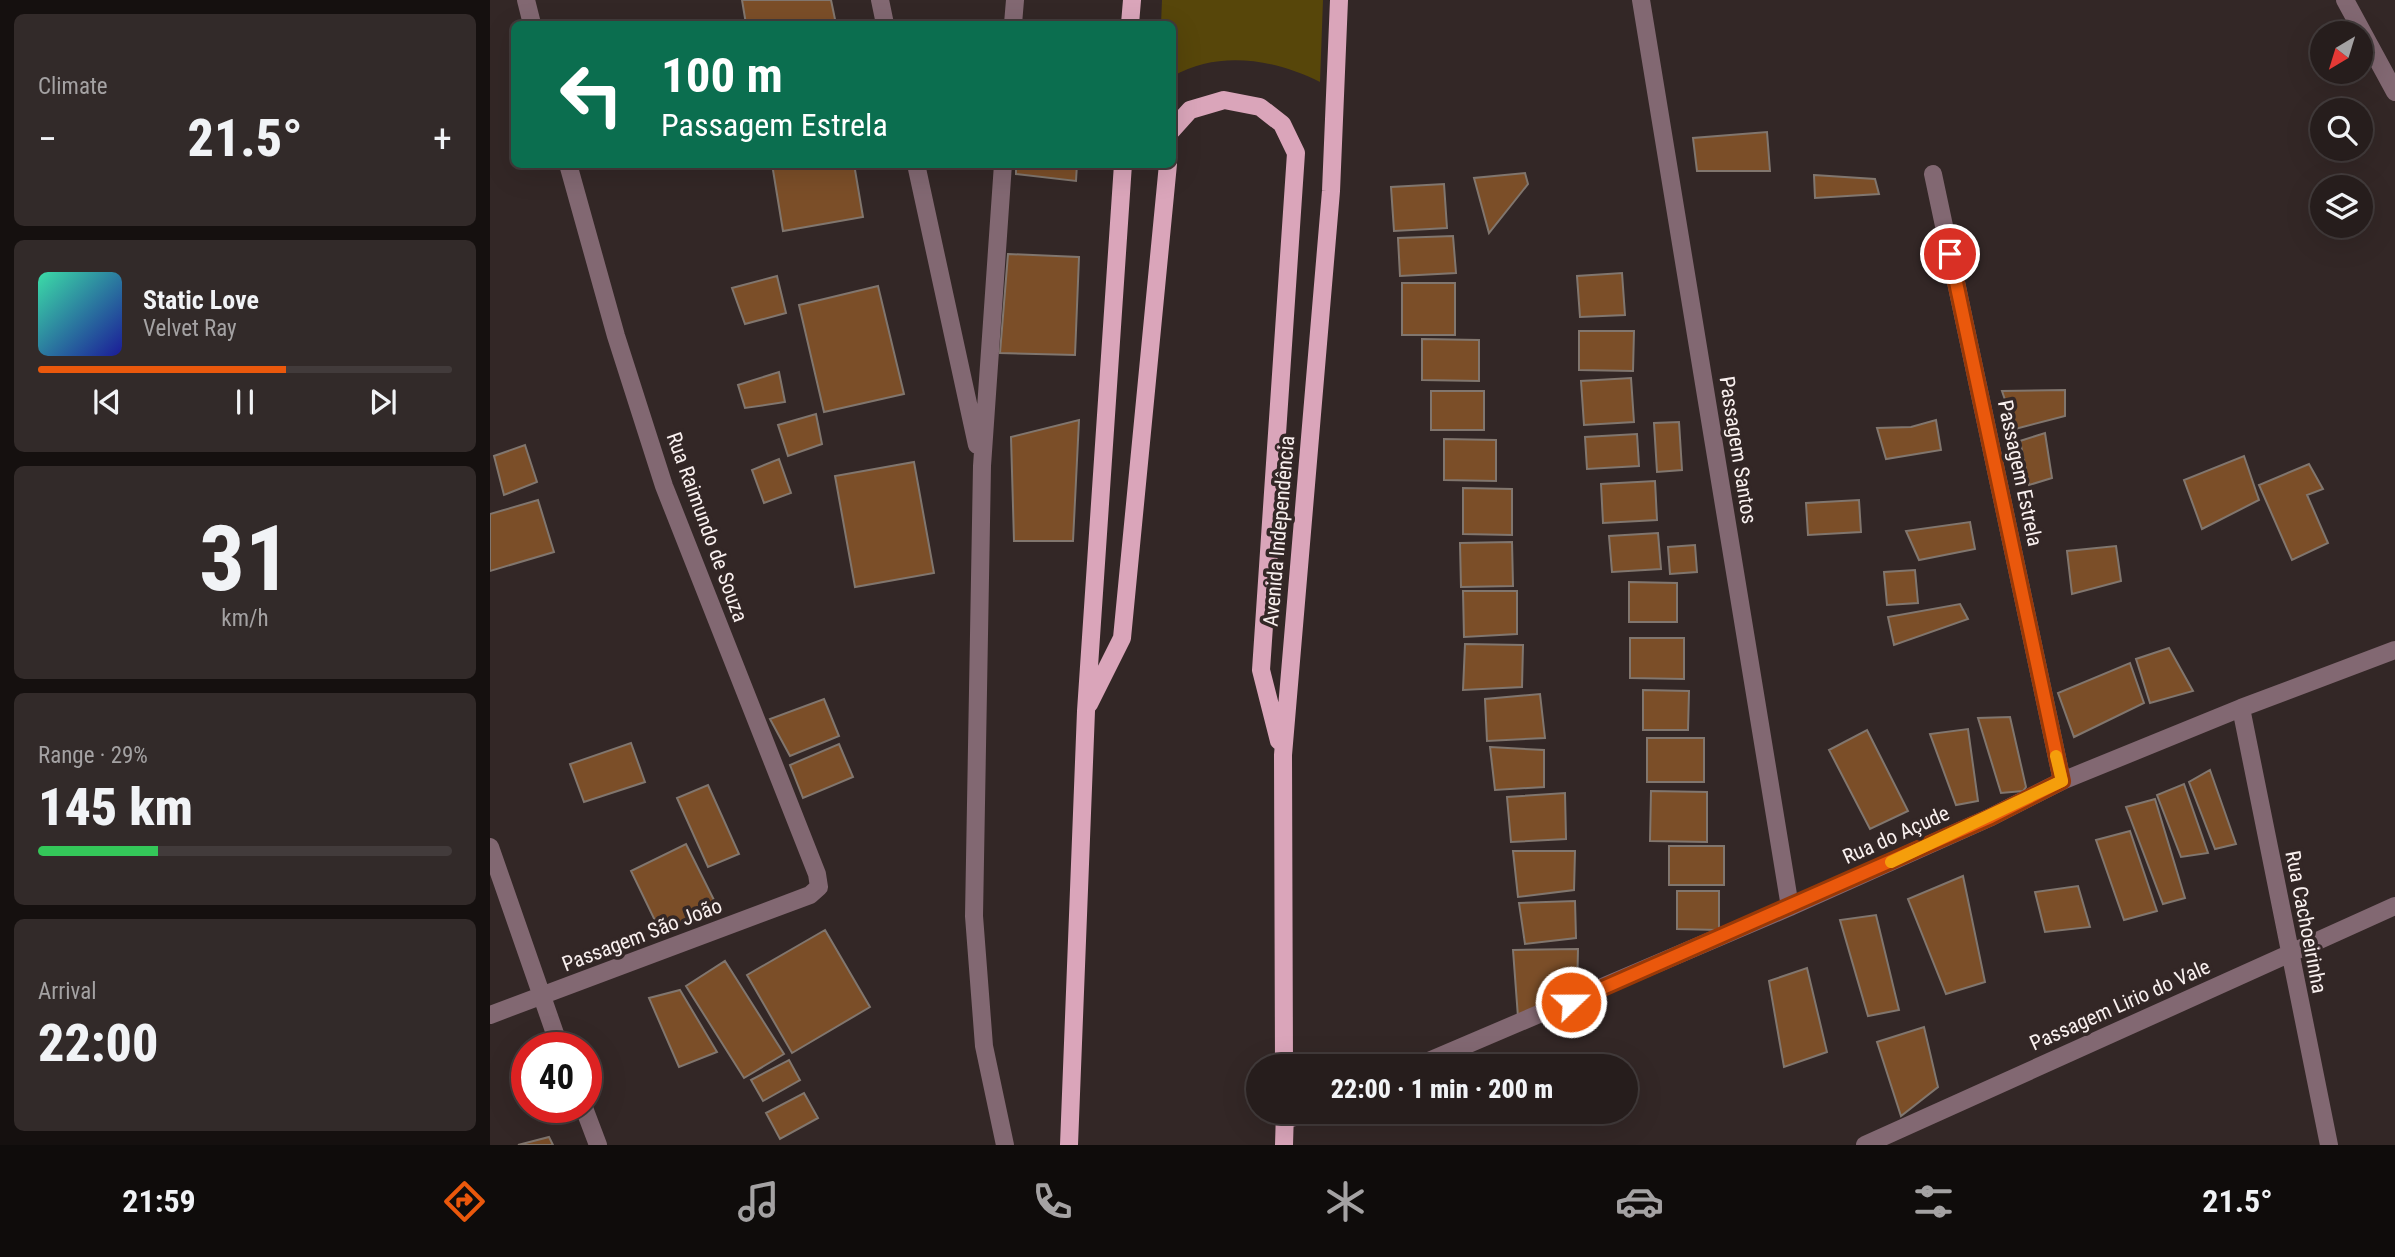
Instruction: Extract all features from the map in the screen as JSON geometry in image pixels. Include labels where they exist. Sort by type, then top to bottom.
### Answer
[{"type":"main road","points":[[1130,21],[1132,0]]},
{"type":"main road","name":"Avenida Independência","points":[[1284,1054],[1283,755],[1331,191],[1339,0]]},
{"type":"main road","points":[[1176,126],[1190,110],[1224,100],[1259,107],[1282,124],[1296,153],[1261,670],[1283,755]]},
{"type":"main road","points":[[1069,1145],[1086,711],[1123,168]]},
{"type":"main road","points":[[1086,711],[1122,638],[1168,168]]},
{"type":"main road","points":[[1284,1145],[1285,1124]]},
{"type":"street","points":[[526,0],[531,21]]},
{"type":"street","points":[[880,0],[884,21]]},
{"type":"street","points":[[1013,21],[1015,0]]},
{"type":"street","name":"Passagem Santos","points":[[1642,0],[1790,907]]},
{"type":"street","points":[[2345,0],[2395,92]]},
{"type":"street","name":"Rua Raimundo de Souza","points":[[569,168],[616,336],[664,486],[817,874],[819,887],[810,895]]},
{"type":"street","points":[[917,168],[982,466]]},
{"type":"street","points":[[1003,168],[982,466],[974,916],[984,1046],[1005,1145]]},
{"type":"street","name":"Passagem Estrela","points":[[1933,174],[2062,781]]},
{"type":"street","name":"Rua do Açude","points":[[1445,1054],[1790,907],[1991,817],[2062,781],[2241,708],[2395,650]]},
{"type":"street","name":"Rua Cachoeirinha","points":[[2241,708],[2288,954],[2329,1145]]},
{"type":"street","points":[[490,848],[554,1032]]},
{"type":"street","name":"Passagem São João","points":[[490,1015],[810,895]]},
{"type":"street","name":"Passagem Lirio do Vale","points":[[1865,1145],[2395,906]]},
{"type":"street","points":[[590,1123],[598,1145]]},
{"type":"shaded area","points":[[1162,0],[1323,0],[1320,82],[1265,63],[1228,60],[1191,68],[1176,75],[1176,21],[1161,21]]},
{"type":"building","points":[[742,0],[831,0],[835,21],[746,21]]},
{"type":"building","points":[[1767,132],[1770,171],[1697,171],[1693,138]]},
{"type":"building","points":[[773,168],[855,168],[863,217],[783,231]]},
{"type":"building","points":[[1016,168],[1077,168],[1076,181],[1016,174]]},
{"type":"building","points":[[1525,173],[1528,184],[1489,233],[1474,178]]},
{"type":"building","points":[[1814,175],[1875,179],[1879,194],[1815,198]]},
{"type":"building","points":[[1444,184],[1447,228],[1394,231],[1391,187]]},
{"type":"building","points":[[1453,236],[1456,273],[1400,276],[1398,238]]},
{"type":"building","points":[[1008,254],[1079,257],[1075,355],[1000,353]]},
{"type":"building","points":[[1622,273],[1625,315],[1580,317],[1577,276]]},
{"type":"building","points":[[777,276],[786,313],[745,324],[732,288]]},
{"type":"building","points":[[1402,283],[1455,283],[1455,335],[1402,335]]},
{"type":"building","points":[[878,286],[904,394],[824,412],[799,305]]},
{"type":"building","points":[[1579,331],[1634,331],[1633,371],[1579,370]]},
{"type":"building","points":[[1422,339],[1479,340],[1479,381],[1422,380]]},
{"type":"building","points":[[779,372],[785,402],[745,408],[738,385]]},
{"type":"building","points":[[1631,378],[1634,422],[1584,425],[1581,381]]},
{"type":"building","points":[[2065,390],[2065,416],[2015,429],[2002,391]]},
{"type":"building","points":[[1431,391],[1484,391],[1484,430],[1431,430]]},
{"type":"building","points":[[816,414],[822,444],[788,456],[778,425]]},
{"type":"building","points":[[1079,420],[1073,541],[1014,541],[1011,437]]},
{"type":"building","points":[[1936,420],[1941,450],[1886,459],[1877,428],[1911,427]]},
{"type":"building","points":[[1679,422],[1682,470],[1657,472],[1654,423]]},
{"type":"building","points":[[2045,433],[2052,478],[2029,485],[2020,441]]},
{"type":"building","points":[[1637,434],[1639,466],[1587,469],[1585,437]]},
{"type":"building","points":[[1444,439],[1496,440],[1496,481],[1444,480]]},
{"type":"building","points":[[525,445],[537,482],[504,495],[494,456]]},
{"type":"building","points":[[2244,456],[2259,500],[2202,529],[2184,480]]},
{"type":"building","points":[[779,459],[791,493],[764,503],[752,470]]},
{"type":"building","points":[[914,462],[934,573],[855,587],[835,476]]},
{"type":"building","points":[[2309,464],[2323,489],[2307,495],[2328,543],[2292,560],[2259,485]]},
{"type":"building","points":[[1655,481],[1657,520],[1603,523],[1601,484]]},
{"type":"building","points":[[1463,488],[1512,489],[1512,535],[1463,534]]},
{"type":"building","points":[[538,500],[554,552],[490,571],[490,514]]},
{"type":"building","points":[[1859,500],[1861,532],[1808,535],[1806,503]]},
{"type":"building","points":[[1970,522],[1975,549],[1919,560],[1906,531]]},
{"type":"building","points":[[1658,533],[1661,569],[1612,572],[1609,536]]},
{"type":"building","points":[[1512,542],[1513,586],[1461,587],[1460,543]]},
{"type":"building","points":[[1695,545],[1697,572],[1670,574],[1668,547]]},
{"type":"building","points":[[2116,546],[2121,581],[2072,594],[2067,551]]},
{"type":"building","points":[[1915,570],[1918,603],[1887,605],[1884,572]]},
{"type":"building","points":[[1629,582],[1677,583],[1677,622],[1629,622]]},
{"type":"building","points":[[1463,591],[1517,591],[1517,634],[1464,637]]},
{"type":"building","points":[[1960,604],[1968,619],[1894,645],[1888,617]]},
{"type":"building","points":[[1630,638],[1684,638],[1684,679],[1630,678]]},
{"type":"building","points":[[1465,644],[1523,645],[1522,687],[1463,690]]},
{"type":"building","points":[[2169,648],[2193,691],[2150,703],[2136,659]]},
{"type":"building","points":[[2130,663],[2144,703],[2074,737],[2058,693]]},
{"type":"building","points":[[1643,690],[1689,691],[1688,730],[1643,730]]},
{"type":"building","points":[[1540,694],[1545,738],[1487,741],[1485,699]]},
{"type":"building","points":[[824,699],[839,736],[790,756],[770,719]]},
{"type":"building","points":[[2010,717],[2026,787],[2023,791],[2001,793],[1978,718]]},
{"type":"building","points":[[1968,729],[1978,801],[1956,805],[1930,734]]},
{"type":"building","points":[[1867,730],[1908,811],[1870,829],[1829,750]]},
{"type":"building","points":[[1647,738],[1704,738],[1704,782],[1647,782]]},
{"type":"building","points":[[631,743],[645,782],[584,802],[570,764]]},
{"type":"building","points":[[839,744],[853,777],[803,798],[790,765]]},
{"type":"building","points":[[1490,747],[1544,750],[1544,787],[1495,790]]},
{"type":"building","points":[[2210,770],[2236,844],[2215,849],[2189,782]]},
{"type":"building","points":[[2184,784],[2208,853],[2181,857],[2157,795]]},
{"type":"building","points":[[708,785],[739,854],[708,867],[677,798]]},
{"type":"building","points":[[1651,791],[1707,792],[1707,842],[1650,841]]},
{"type":"building","points":[[1565,793],[1566,839],[1511,842],[1507,797]]},
{"type":"building","points":[[2155,799],[2185,898],[2163,904],[2126,807]]},
{"type":"building","points":[[2130,831],[2157,911],[2124,920],[2096,840]]},
{"type":"building","points":[[686,844],[717,906],[661,933],[631,871]]},
{"type":"building","points":[[1669,846],[1724,846],[1724,885],[1669,885]]},
{"type":"building","points":[[1513,851],[1575,851],[1574,890],[1518,897]]},
{"type":"building","points":[[1963,876],[1985,982],[1946,994],[1908,899]]},
{"type":"building","points":[[2078,886],[2090,927],[2045,932],[2035,892]]},
{"type":"building","points":[[1677,891],[1719,891],[1719,930],[1677,929]]},
{"type":"building","points":[[1575,901],[1576,938],[1525,944],[1519,903]]},
{"type":"building","points":[[1876,915],[1899,1010],[1868,1016],[1840,920]]},
{"type":"building","points":[[825,930],[870,1007],[792,1053],[747,975]]},
{"type":"building","points":[[1578,949],[1577,994],[1518,1017],[1513,950]]},
{"type":"building","points":[[725,961],[784,1054],[744,1078],[686,986]]},
{"type":"building","points":[[1807,968],[1827,1052],[1784,1067],[1769,981]]},
{"type":"building","points":[[680,990],[717,1052],[679,1067],[649,998]]},
{"type":"building","points":[[1924,1027],[1938,1087],[1901,1116],[1877,1042]]},
{"type":"building","points":[[789,1060],[800,1080],[763,1101],[751,1080]]},
{"type":"building","points":[[804,1093],[818,1118],[780,1139],[766,1113]]},
{"type":"building","points":[[549,1137],[553,1145],[518,1145]]},
{"type":"slow traffic","points":[[1891,862],[1991,817],[2062,781],[2056,756]]},
{"type":"route","points":[[1571,1002],[1991,817],[2062,781],[1950,254]]}]
